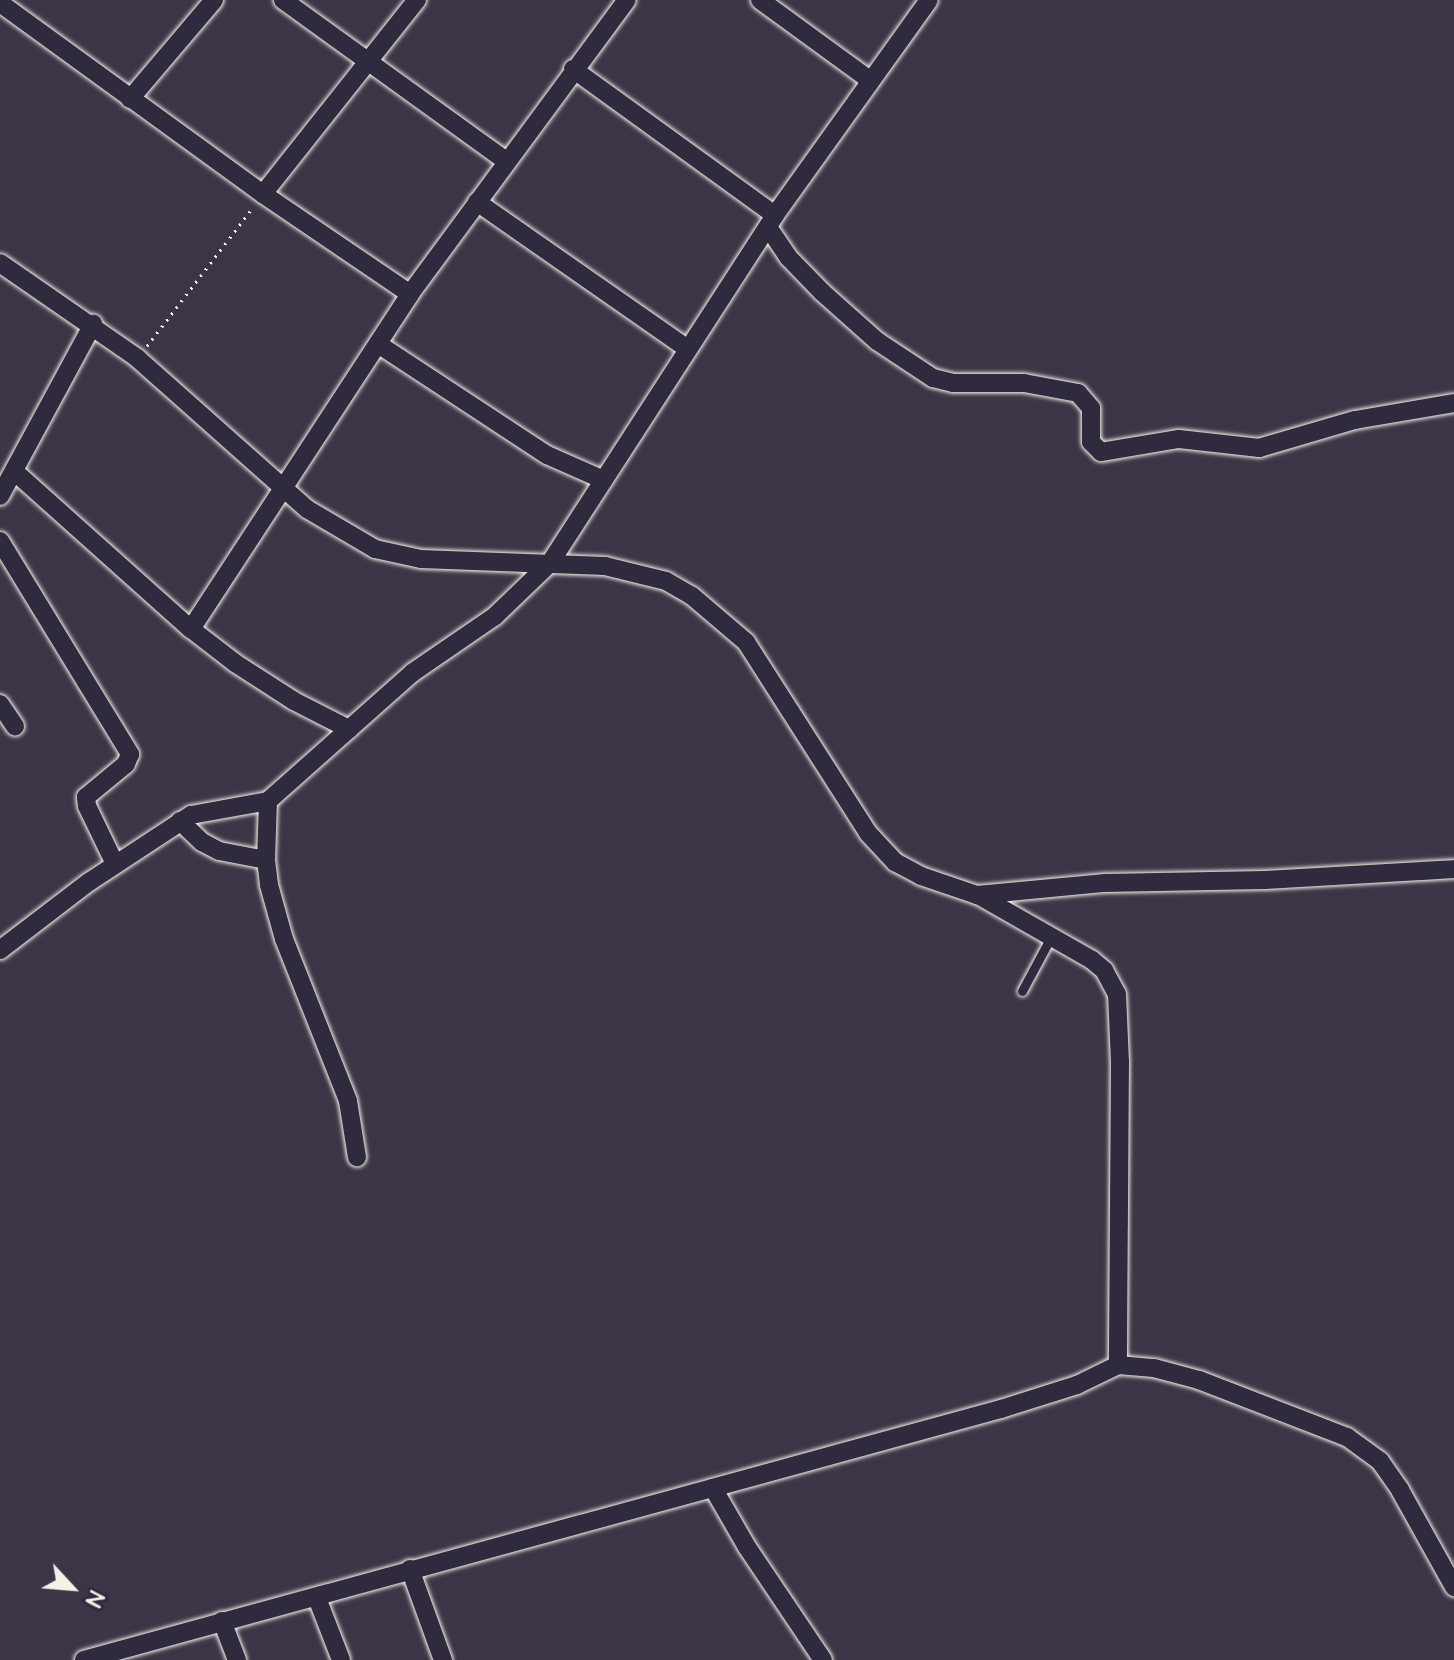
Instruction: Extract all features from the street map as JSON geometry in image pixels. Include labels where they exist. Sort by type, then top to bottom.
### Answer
[{"type":"street","points":[[130,99],[214,0]]},
{"type":"street","points":[[283,0],[505,160]]},
{"type":"street","points":[[263,194],[417,0]]},
{"type":"street","points":[[760,0],[871,81]]},
{"type":"street","points":[[0,950],[115,864],[180,821],[191,815],[268,801],[412,673],[495,616],[550,563],[772,221],[929,0]]},
{"type":"street","points":[[191,629],[280,488],[410,294],[621,2]]},
{"type":"street","points":[[1,3],[263,194],[410,294]]},
{"type":"street","points":[[573,69],[772,221],[788,257],[877,341],[933,378],[953,383],[1024,383],[1078,393],[1091,408],[1091,442],[1101,452],[1179,439],[1234,448],[1259,448],[1355,420],[1454,403]]},
{"type":"street","points":[[477,202],[688,349]]},
{"type":"street","points":[[0,263],[93,324],[137,358],[280,488],[335,528],[375,549],[398,555],[605,566],[642,574],[677,587],[711,610],[746,642],[881,850],[921,876],[977,895],[1052,935],[1104,970],[1117,994],[1120,1062],[1118,1365]]},
{"type":"street","points":[[0,496],[93,324]]},
{"type":"street","points":[[378,344],[547,455],[604,480]]},
{"type":"street","points":[[14,471],[191,629],[294,701],[349,729]]},
{"type":"street","points":[[0,541],[130,754],[126,764],[86,797],[87,806],[115,864]]},
{"type":"street","points":[[0,704],[15,726]]},
{"type":"street","points":[[268,801],[266,860],[284,939],[348,1101],[357,1157]]},
{"type":"street","points":[[180,821],[202,842],[219,851],[266,860]]},
{"type":"street","points":[[977,895],[1105,883],[1265,880],[1454,869]]},
{"type":"street","points":[[84,1660],[1001,1409],[1077,1385],[1118,1365],[1154,1368],[1199,1380],[1347,1437],[1380,1461],[1400,1490],[1454,1587]]},
{"type":"street","points":[[713,1488],[823,1660]]},
{"type":"street","points":[[410,1569],[443,1660]]},
{"type":"street","points":[[317,1598],[341,1660]]},
{"type":"street","points":[[222,1621],[237,1660]]},
{"type":"lane","points":[[1022,991],[1052,935]]},
{"type":"path","points":[[137,358],[263,194]]}]
